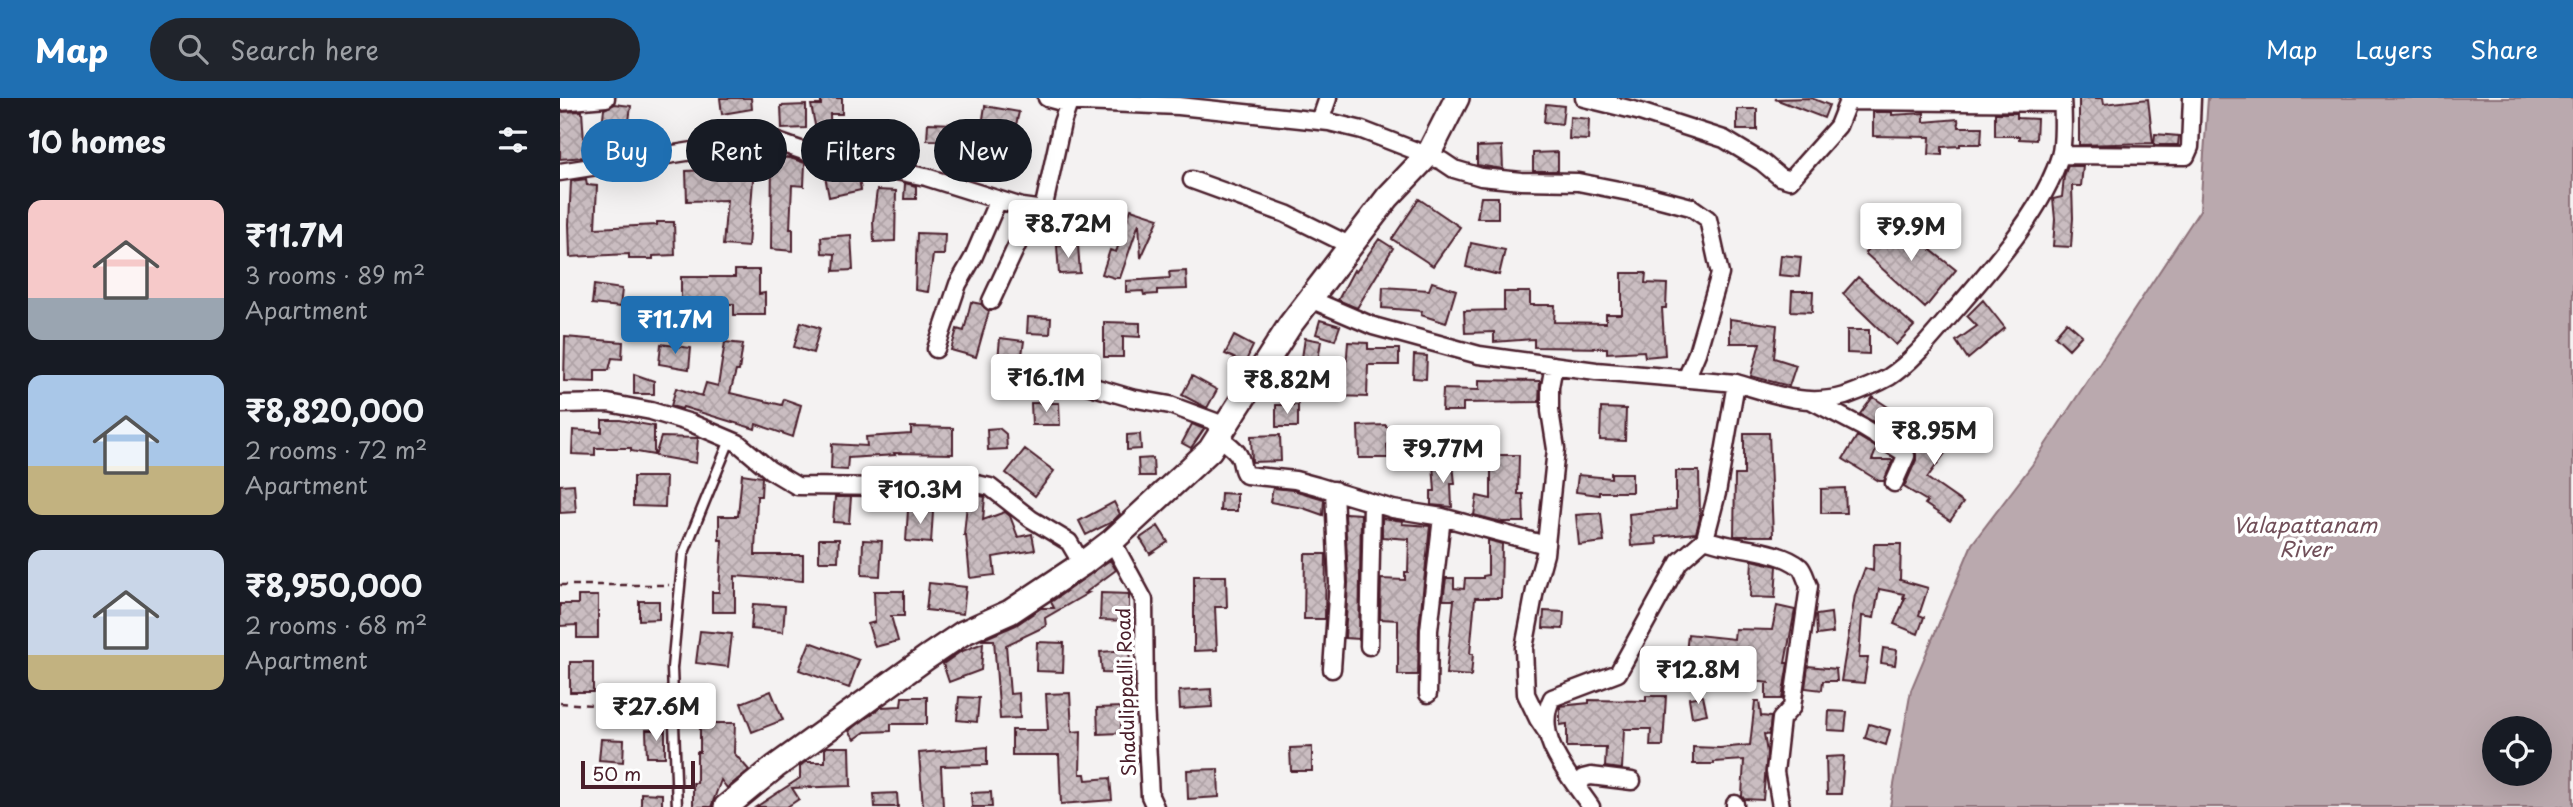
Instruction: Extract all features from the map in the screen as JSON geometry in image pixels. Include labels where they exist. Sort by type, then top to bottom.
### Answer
[{"type":"main road","points":[[726,807],[775,767],[945,645],[963,633],[1010,612],[1082,564],[1112,541],[1210,450],[1290,325],[1388,197],[1428,155],[1457,98]]},
{"type":"street","points":[[560,102],[606,98]]},
{"type":"street","points":[[1047,98],[1180,106],[1320,121],[1362,130],[1442,160],[1454,169],[1481,177],[1578,182],[1649,196],[1691,208],[1708,219],[1720,274],[1697,353],[1686,379]]},
{"type":"street","points":[[1320,121],[1328,98]]},
{"type":"street","points":[[1310,299],[1373,326],[1479,355],[1736,383],[1791,399],[1812,401],[1843,396],[1889,377],[1921,349],[1998,260],[2040,201],[2061,155],[2062,100],[1848,100],[1838,126],[1790,180],[1780,177],[1762,162],[1724,139],[1637,111],[1584,98]]},
{"type":"street","points":[[2061,155],[2186,156],[2190,147],[2192,98]]},
{"type":"street","points":[[560,172],[769,139],[812,154],[926,177],[1043,211],[1060,132],[1070,100]]},
{"type":"street","points":[[1192,180],[1286,215],[1351,246]]},
{"type":"street","points":[[936,349],[958,284],[973,258],[998,200]]},
{"type":"street","points":[[990,301],[1025,229],[1029,208]]},
{"type":"street","points":[[1549,735],[1526,694],[1524,648],[1546,545],[1556,449],[1550,411],[1554,365]]},
{"type":"street","points":[[1029,368],[1131,398],[1170,405],[1221,431],[1240,456],[1242,470],[1246,475],[1294,481],[1372,503],[1442,517],[1546,545]]},
{"type":"street","points":[[1591,807],[1553,752],[1547,708],[1552,698],[1618,673],[1679,562],[1705,539],[1717,493],[1736,383]]},
{"type":"street","points":[[1812,401],[1903,452],[1906,457],[1894,484]]},
{"type":"street","points":[[560,404],[588,402],[651,411],[691,423],[738,443],[770,470],[797,486],[896,487],[951,478],[990,488],[1031,519],[1069,542],[1082,564]]},
{"type":"street","points":[[1332,669],[1338,595],[1334,491]]},
{"type":"street","points":[[1369,646],[1372,503]]},
{"type":"street","points":[[1428,694],[1429,630],[1442,517]]},
{"type":"street","points":[[1705,539],[1721,545],[1785,558],[1801,568],[1809,586],[1792,707],[1781,719],[1775,772],[1781,807]]},
{"type":"street","name":"Shadulippalli Road","points":[[1112,541],[1144,600],[1150,796],[1155,807]]},
{"type":"street","points":[[1578,789],[1583,778],[1591,776],[1632,781]]},
{"type":"lane","points":[[677,807],[672,667],[683,555],[730,440]]},
{"type":"path","points":[[560,585],[680,585]]},
{"type":"path","points":[[560,703],[593,705],[601,717],[625,723],[673,721]]},
{"type":"water","name":"Valapattanam River","points":[[2208,98],[2573,98],[2573,807],[1890,807],[1911,690],[1972,544],[2032,465],[2200,210]]},
{"type":"building","points":[[720,98],[751,98],[752,109],[722,114]]},
{"type":"building","points":[[821,98],[842,98],[842,114],[830,114],[830,119],[814,119],[811,105],[821,105]]},
{"type":"building","points":[[1811,98],[1829,105],[1824,118],[1775,99]]},
{"type":"building","points":[[2079,98],[2103,98],[2104,104],[2148,99],[2153,143],[2079,145]]},
{"type":"building","points":[[615,104],[631,106],[629,119],[603,119],[604,109]]},
{"type":"building","points":[[1546,104],[1564,106],[1562,124],[1544,122]]},
{"type":"building","points":[[806,105],[806,119],[801,119],[801,128],[787,129],[787,119],[782,119],[781,106]]},
{"type":"building","points":[[985,106],[1019,112],[1017,119],[983,119]]},
{"type":"building","points":[[1737,109],[1757,109],[1757,130],[1737,130]]},
{"type":"building","points":[[582,111],[581,157],[560,159],[560,112]]},
{"type":"building","points":[[1873,112],[1892,112],[1892,115],[1924,113],[1924,122],[1958,119],[1959,127],[1982,127],[1981,144],[1942,147],[1942,155],[1929,154],[1930,137],[1873,136]]},
{"type":"building","points":[[1995,113],[2017,113],[2017,118],[2037,119],[2036,140],[2019,139],[2019,136],[1995,136]]},
{"type":"building","points":[[1570,117],[1589,119],[1588,140],[1569,139]]},
{"type":"building","points":[[928,123],[934,123],[934,140],[927,140]]},
{"type":"building","points":[[2155,134],[2179,136],[2178,145],[2154,145]]},
{"type":"building","points":[[1502,146],[1503,169],[1477,165],[1477,147]]},
{"type":"building","points":[[1558,152],[1558,171],[1533,171],[1533,153]]},
{"type":"building","points":[[787,158],[790,158],[801,162],[801,182],[804,182],[804,186],[792,185],[790,229],[793,229],[793,251],[771,249],[772,182],[787,182]]},
{"type":"building","points":[[2068,166],[2083,166],[2081,186],[2072,186],[2071,247],[2053,246],[2053,199],[2062,197]]},
{"type":"building","points":[[581,180],[587,185],[597,186],[595,228],[674,222],[675,255],[653,256],[653,259],[629,259],[629,254],[570,257],[571,181]]},
{"type":"building","points":[[686,182],[753,182],[748,247],[723,245],[727,200],[687,201]]},
{"type":"building","points":[[826,182],[860,182],[861,190],[829,197]]},
{"type":"building","points":[[905,183],[916,186],[916,199],[904,199]]},
{"type":"building","points":[[877,190],[896,191],[895,241],[874,242],[873,221]]},
{"type":"building","points":[[1481,197],[1498,197],[1498,218],[1477,218]]},
{"type":"building","points":[[1419,199],[1460,227],[1433,266],[1392,239]]},
{"type":"building","points":[[1131,209],[1159,218],[1141,258],[1139,223],[1120,278],[1102,274],[1110,250],[1116,252]]},
{"type":"building","points":[[1897,220],[1916,237],[1920,234],[1934,246],[1931,250],[1956,270],[1925,308],[1865,253]]},
{"type":"building","points":[[917,233],[945,234],[944,255],[933,255],[928,292],[915,290]]},
{"type":"building","points":[[851,235],[853,270],[834,271],[835,254],[822,253],[821,237]]},
{"type":"building","points":[[1379,239],[1393,248],[1357,308],[1338,300],[1354,270],[1356,272]]},
{"type":"building","points":[[1471,243],[1505,250],[1499,275],[1466,267]]},
{"type":"building","points":[[1078,245],[1080,273],[1059,274],[1057,246]]},
{"type":"building","points":[[1781,255],[1801,257],[1799,277],[1779,275]]},
{"type":"building","points":[[735,270],[759,270],[759,294],[765,293],[765,315],[734,315],[734,304],[681,304],[681,277],[735,277]]},
{"type":"building","points":[[1186,271],[1187,289],[1157,290],[1157,294],[1144,295],[1143,291],[1126,292],[1126,281],[1170,278],[1169,272]]},
{"type":"building","points":[[1622,273],[1646,273],[1645,283],[1667,284],[1666,308],[1662,308],[1665,355],[1645,357],[1644,351],[1607,353],[1607,348],[1534,347],[1534,339],[1494,342],[1494,332],[1465,333],[1464,311],[1504,310],[1504,292],[1530,292],[1530,305],[1555,305],[1554,322],[1606,323],[1606,314],[1622,314]]},
{"type":"building","points":[[1858,277],[1914,326],[1896,345],[1843,294]]},
{"type":"building","points":[[1432,282],[1456,290],[1446,323],[1421,315],[1422,311],[1382,308],[1383,287],[1429,290]]},
{"type":"building","points":[[594,285],[622,289],[620,307],[592,304]]},
{"type":"building","points":[[1792,291],[1813,291],[1812,312],[1791,311]]},
{"type":"building","points":[[1983,300],[2005,328],[1968,359],[1956,341],[1977,326],[1967,316]]},
{"type":"building","points":[[971,302],[981,304],[989,311],[976,357],[951,350],[957,329],[964,331]]},
{"type":"building","points":[[1028,317],[1051,318],[1050,334],[1027,333]]},
{"type":"building","points":[[1730,319],[1777,325],[1774,358],[1796,365],[1789,386],[1751,376],[1760,343],[1730,343]]},
{"type":"building","points":[[1320,320],[1340,326],[1335,340],[1316,334]]},
{"type":"building","points":[[801,322],[820,328],[813,353],[794,347]]},
{"type":"building","points":[[1104,322],[1140,323],[1140,337],[1123,336],[1123,357],[1104,357]]},
{"type":"building","points":[[2067,322],[2082,335],[2069,349],[2055,336]]},
{"type":"building","points":[[1847,330],[1869,330],[1869,354],[1847,353]]},
{"type":"building","points":[[1234,336],[1253,346],[1245,363],[1225,354]]},
{"type":"building","points":[[565,337],[623,342],[622,359],[612,358],[609,370],[595,370],[595,382],[564,381]]},
{"type":"building","points":[[1000,338],[1024,341],[1021,362],[998,360]]},
{"type":"building","points":[[1305,338],[1321,341],[1315,379],[1320,380],[1314,396],[1283,385],[1289,367],[1300,371]]},
{"type":"building","points":[[725,342],[743,344],[739,371],[736,371],[730,393],[782,405],[784,399],[801,405],[793,437],[756,424],[755,429],[683,407],[671,406],[676,388],[702,396],[706,383],[718,386]]},
{"type":"building","points":[[1348,342],[1368,343],[1368,349],[1399,349],[1399,365],[1368,365],[1367,397],[1337,396],[1337,380],[1345,381]]},
{"type":"building","points":[[661,344],[691,348],[689,369],[659,364]]},
{"type":"building","points":[[1414,355],[1427,356],[1426,379],[1413,378]]},
{"type":"building","points":[[634,374],[654,381],[654,394],[634,394]]},
{"type":"building","points":[[1192,376],[1217,390],[1207,408],[1182,395]]},
{"type":"building","points":[[1479,380],[1540,381],[1539,402],[1463,403],[1463,411],[1442,411],[1443,389],[1479,390]]},
{"type":"building","points":[[1873,397],[1900,415],[1889,431],[1860,414]]},
{"type":"building","points":[[1031,403],[1059,403],[1060,425],[1032,425]]},
{"type":"building","points":[[1276,405],[1298,405],[1298,427],[1276,427]]},
{"type":"building","points":[[1601,408],[1626,409],[1625,441],[1600,440]]},
{"type":"building","points":[[1947,414],[1964,434],[1951,445],[1927,478],[1963,503],[1950,521],[1925,504],[1927,501],[1904,487],[1916,460],[1912,446],[1919,436]]},
{"type":"building","points":[[602,420],[654,426],[654,455],[631,451],[631,448],[595,448],[595,455],[572,454],[573,430],[602,432]]},
{"type":"building","points":[[1192,424],[1204,429],[1191,448],[1182,443]]},
{"type":"building","points":[[1358,426],[1429,428],[1428,445],[1387,444],[1388,458],[1359,458]]},
{"type":"building","points":[[911,427],[953,428],[953,454],[894,453],[895,455],[848,458],[847,470],[831,469],[832,444],[867,446],[866,437],[911,434]]},
{"type":"building","points":[[999,428],[1006,434],[1007,449],[988,450],[987,429]]},
{"type":"building","points":[[1744,433],[1769,433],[1773,536],[1734,536],[1735,475],[1744,475]]},
{"type":"building","points":[[1140,434],[1141,449],[1127,450],[1127,435]]},
{"type":"building","points":[[1280,435],[1281,461],[1252,462],[1251,436]]},
{"type":"building","points":[[1857,436],[1877,448],[1872,460],[1893,460],[1884,481],[1879,481],[1843,459]]},
{"type":"building","points":[[661,437],[698,438],[696,463],[655,456]]},
{"type":"building","points":[[1025,449],[1054,471],[1035,496],[1006,473]]},
{"type":"building","points":[[1491,455],[1519,455],[1518,494],[1523,494],[1524,522],[1502,522],[1474,515],[1477,496],[1491,499]]},
{"type":"building","points":[[1153,458],[1154,476],[1139,476],[1138,459]]},
{"type":"building","points":[[1453,463],[1455,484],[1451,484],[1452,507],[1431,505],[1431,491],[1435,491],[1433,464]]},
{"type":"building","points":[[1676,471],[1699,471],[1700,518],[1696,533],[1656,537],[1657,544],[1631,546],[1629,514],[1676,509]]},
{"type":"building","points":[[1611,473],[1632,473],[1632,492],[1599,492],[1599,495],[1576,492],[1578,475],[1611,478]]},
{"type":"building","points":[[742,474],[762,477],[761,496],[757,496],[755,555],[803,555],[803,581],[735,576],[735,612],[712,612],[712,592],[719,592],[722,540],[719,540],[719,516],[738,516]]},
{"type":"building","points":[[633,477],[666,477],[665,507],[633,506]]},
{"type":"building","points":[[574,484],[576,512],[560,513],[560,485]]},
{"type":"building","points":[[1273,488],[1293,490],[1324,499],[1323,515],[1270,502]]},
{"type":"building","points":[[1845,488],[1846,513],[1821,513],[1821,489]]},
{"type":"building","points":[[968,493],[985,497],[983,520],[1005,512],[1010,516],[1018,537],[1032,534],[1035,550],[993,557],[995,575],[970,578],[964,535]]},
{"type":"building","points":[[1221,493],[1237,494],[1237,511],[1220,511]]},
{"type":"building","points":[[835,497],[851,497],[849,523],[833,522]]},
{"type":"building","points":[[1114,502],[1120,514],[1112,522],[1086,535],[1079,521]]},
{"type":"building","points":[[908,510],[933,512],[931,543],[906,541]]},
{"type":"building","points":[[1345,513],[1361,514],[1359,639],[1345,638],[1348,583]]},
{"type":"building","points":[[1601,513],[1604,542],[1579,545],[1576,515]]},
{"type":"building","points":[[1382,518],[1403,521],[1402,524],[1430,526],[1419,629],[1418,675],[1398,675],[1398,620],[1380,619],[1381,579],[1405,580],[1405,572],[1408,572],[1409,539],[1382,537]]},
{"type":"building","points":[[1158,526],[1168,542],[1150,554],[1140,538]]},
{"type":"building","points":[[819,539],[839,539],[838,561],[819,561]]},
{"type":"building","points":[[863,540],[882,541],[880,576],[862,575]]},
{"type":"building","points":[[1488,540],[1502,544],[1501,598],[1475,598],[1470,654],[1473,654],[1471,676],[1446,674],[1454,600],[1443,600],[1446,578],[1454,578],[1454,588],[1464,589],[1465,578],[1483,578],[1488,575]]},
{"type":"building","points":[[1874,544],[1901,544],[1900,580],[1928,588],[1919,615],[1924,617],[1918,634],[1894,624],[1905,598],[1904,594],[1879,589],[1874,618],[1862,616],[1859,658],[1868,658],[1864,683],[1841,681],[1855,595],[1865,568],[1873,571]]},
{"type":"building","points":[[1305,554],[1326,554],[1325,619],[1304,619]]},
{"type":"building","points":[[1110,560],[1116,570],[1085,593],[1088,593],[1045,618],[1046,626],[1006,645],[1010,694],[1019,693],[1020,718],[1000,719],[994,640],[981,640],[1016,625],[1041,608],[1054,608],[1051,602]]},
{"type":"building","points":[[1752,560],[1777,566],[1775,598],[1750,597]]},
{"type":"building","points":[[1194,576],[1226,576],[1227,607],[1215,607],[1217,650],[1194,651]]},
{"type":"building","points":[[929,583],[966,587],[963,614],[926,610]]},
{"type":"building","points":[[874,591],[904,591],[904,616],[891,616],[898,641],[875,647],[868,624],[875,622]]},
{"type":"building","points":[[1101,593],[1129,594],[1129,621],[1100,620]]},
{"type":"building","points":[[578,596],[598,596],[598,638],[577,638],[577,625],[560,626],[560,604],[578,604]]},
{"type":"building","points":[[639,601],[659,601],[659,619],[639,620]]},
{"type":"building","points":[[753,604],[785,606],[783,632],[751,629]]},
{"type":"building","points":[[1777,606],[1795,610],[1785,663],[1788,663],[1782,699],[1766,699],[1766,683],[1770,683],[1684,673],[1688,634],[1734,639],[1735,629],[1772,630]]},
{"type":"building","points":[[1544,611],[1564,612],[1563,629],[1543,628]]},
{"type":"building","points":[[1831,613],[1833,633],[1817,635],[1816,615]]},
{"type":"building","points":[[700,631],[732,634],[728,667],[696,663]]},
{"type":"building","points":[[810,642],[859,660],[849,688],[799,670]]},
{"type":"building","points":[[1037,642],[1064,643],[1063,672],[1036,671]]},
{"type":"building","points":[[983,643],[981,670],[949,682],[943,664],[960,652]]},
{"type":"building","points":[[1883,648],[1897,650],[1895,665],[1881,663]]},
{"type":"building","points":[[1129,650],[1131,674],[1102,673],[1100,652]]},
{"type":"building","points":[[570,662],[593,662],[593,692],[570,692]]},
{"type":"building","points":[[1808,666],[1836,669],[1837,681],[1823,681],[1822,690],[1805,688]]},
{"type":"building","points":[[1211,689],[1212,707],[1180,709],[1179,691]]},
{"type":"building","points":[[771,691],[783,720],[752,732],[741,703]]},
{"type":"building","points":[[1070,693],[1072,732],[1081,731],[1080,774],[1085,774],[1086,780],[1110,778],[1112,800],[1061,804],[1059,755],[1012,755],[1012,730],[1048,730],[1046,694]]},
{"type":"building","points":[[1646,696],[1666,696],[1663,746],[1650,746],[1651,729],[1624,729],[1622,769],[1605,767],[1606,747],[1567,747],[1567,724],[1560,725],[1560,706],[1589,703],[1589,700],[1646,701]]},
{"type":"building","points":[[1703,696],[1707,714],[1692,717],[1689,698]]},
{"type":"building","points":[[902,697],[927,697],[927,724],[891,724],[891,731],[865,732],[855,739],[849,731],[881,707],[901,706]]},
{"type":"building","points":[[959,697],[979,698],[977,722],[957,720]]},
{"type":"building","points":[[1755,701],[1759,701],[1761,716],[1771,717],[1769,735],[1764,734],[1767,753],[1763,800],[1744,799],[1742,796],[1744,760],[1693,764],[1693,747],[1750,745]]},
{"type":"building","points":[[1121,707],[1121,733],[1098,734],[1097,708]]},
{"type":"building","points":[[1829,711],[1847,712],[1845,731],[1828,730]]},
{"type":"building","points":[[700,723],[735,723],[734,753],[749,770],[727,788],[721,780],[711,807],[693,807],[693,783],[697,783],[697,752],[700,752]]},
{"type":"building","points":[[1869,724],[1890,730],[1886,745],[1865,738]]},
{"type":"building","points":[[646,730],[665,730],[665,757],[647,757]]},
{"type":"building","points":[[601,739],[624,740],[623,762],[599,760]]},
{"type":"building","points":[[827,747],[850,747],[851,786],[792,788],[799,799],[787,807],[756,807],[800,778],[800,766],[805,762],[825,762]]},
{"type":"building","points":[[987,747],[987,765],[941,766],[943,807],[923,807],[919,753]]},
{"type":"building","points":[[1312,747],[1312,771],[1291,771],[1290,748]]},
{"type":"building","points":[[1844,756],[1841,794],[1827,794],[1826,757]]},
{"type":"building","points":[[1218,769],[1219,797],[1188,799],[1187,770]]},
{"type":"building","points":[[991,792],[992,807],[972,807],[971,793]]},
{"type":"building","points":[[641,793],[662,794],[662,807],[641,807]]},
{"type":"building","points":[[897,793],[898,807],[875,807],[874,794]]}]
